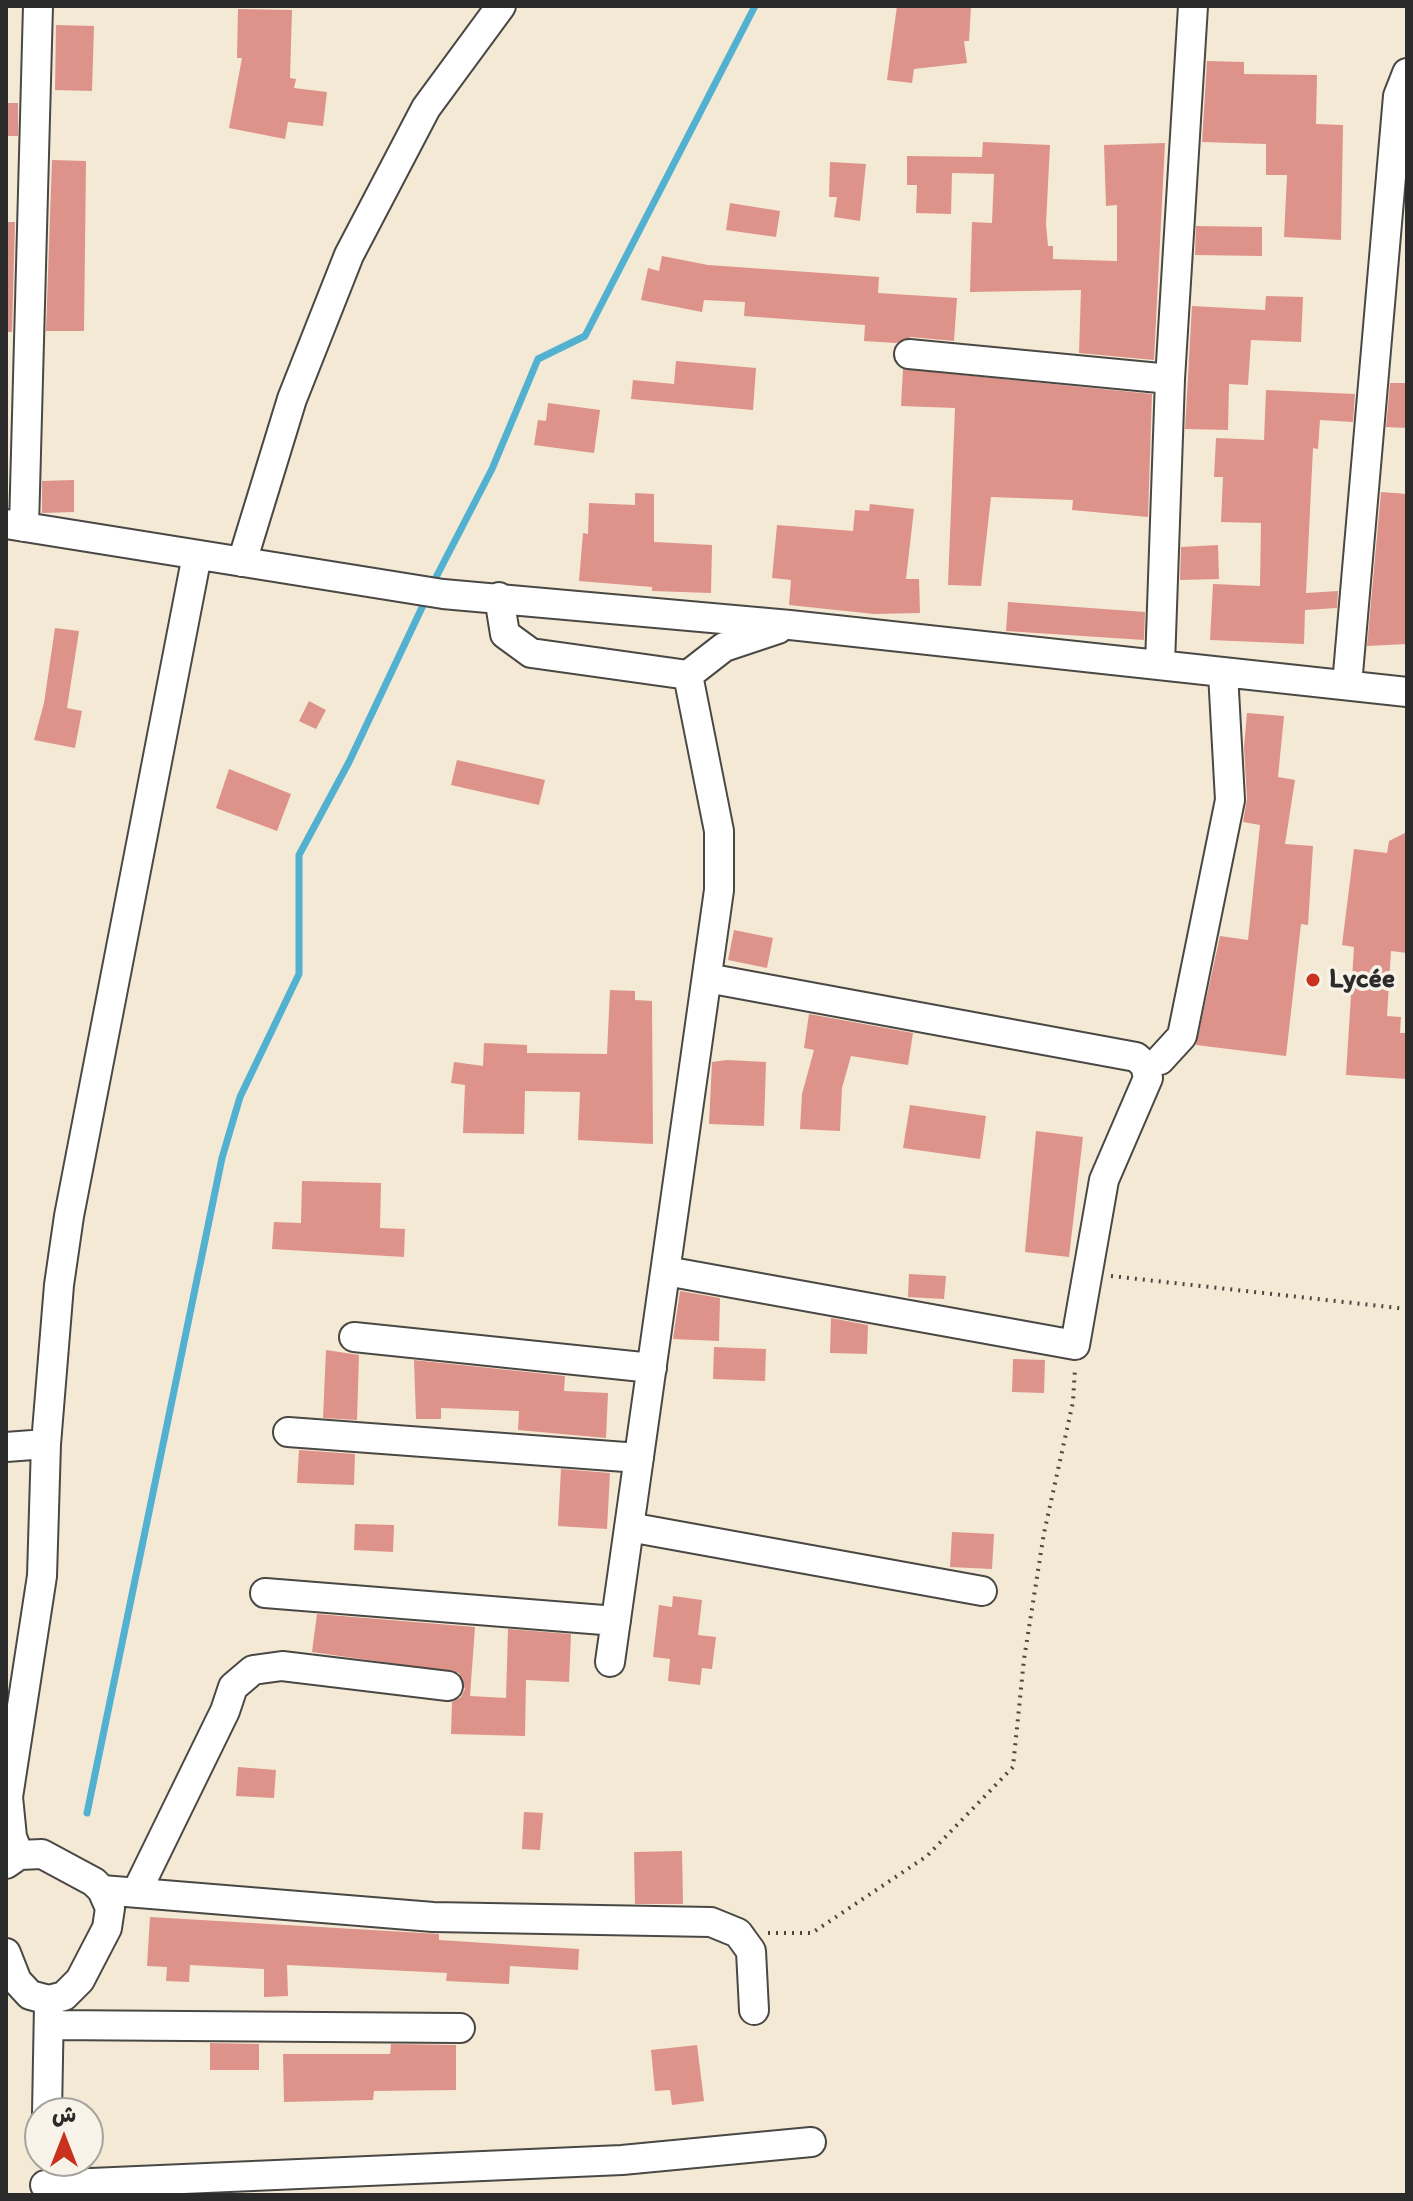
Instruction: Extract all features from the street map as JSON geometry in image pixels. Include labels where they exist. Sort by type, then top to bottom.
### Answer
[{"type":"street","points":[[38,6],[15,525],[430,592],[790,625],[1407,692]]},
{"type":"street","points":[[242,562],[292,399],[349,255],[426,108],[501,6]]},
{"type":"street","points":[[1160,664],[1170,379],[1193,6]]},
{"type":"street","points":[[1347,685],[1398,208],[1398,96],[1407,73]]},
{"type":"street","points":[[909,354],[1170,379]]},
{"type":"street","points":[[197,555],[69,1216],[52,1345],[42,1576],[8,1797],[13,1860],[42,1854],[102,1890],[433,1917],[711,1922],[738,1933],[751,1951],[754,2010]]},
{"type":"street","points":[[499,597],[505,634],[531,653],[688,675],[724,647],[790,625]]},
{"type":"street","points":[[1160,1060],[1182,1036],[1230,800],[1223,673]]},
{"type":"street","points":[[610,1662],[719,890],[719,831],[688,675]]},
{"type":"street","points":[[666,1271],[1075,1345],[1104,1180],[1148,1078],[1145,1065],[1136,1057],[707,978]]},
{"type":"street","points":[[354,1337],[652,1368]]},
{"type":"street","points":[[288,1432],[639,1458]]},
{"type":"street","points":[[6,1447],[46,1444]]},
{"type":"street","points":[[629,1527],[982,1591]]},
{"type":"street","points":[[265,1593],[616,1621]]},
{"type":"street","points":[[136,1893],[225,1711],[233,1687],[253,1670],[282,1666],[448,1686]]},
{"type":"street","points":[[47,2097],[50,2012],[80,1980],[107,1928],[110,1908],[102,1890]]},
{"type":"street","points":[[6,1953],[23,1989],[50,2012],[460,2028]]},
{"type":"street","points":[[45,2180],[622,2160],[811,2142]]},
{"type":"path","points":[[1088,1274],[1407,1309]]},
{"type":"path","points":[[738,1933],[812,1933],[927,1856],[1013,1767],[1024,1659],[1044,1533],[1073,1402],[1075,1345]]},
{"type":"building","points":[[897,6],[971,6],[969,41],[964,41],[967,63],[914,69],[912,83],[887,80]]},
{"type":"building","points":[[238,9],[292,10],[290,78],[296,79],[294,88],[327,92],[323,126],[288,122],[285,139],[229,128],[242,58],[237,58]]},
{"type":"building","points":[[56,25],[94,26],[92,91],[55,90]]},
{"type":"building","points":[[1207,61],[1244,62],[1244,74],[1317,75],[1316,124],[1343,125],[1341,240],[1284,237],[1287,175],[1266,175],[1266,144],[1202,142]]},
{"type":"building","points":[[6,103],[18,103],[18,136],[6,136]]},
{"type":"building","points":[[983,142],[1050,145],[1046,224],[1048,246],[1053,246],[1053,259],[1117,261],[1117,205],[1106,206],[1104,145],[1165,143],[1154,360],[1079,353],[1081,290],[970,292],[972,222],[992,223],[994,174],[952,173],[951,214],[916,213],[917,185],[907,185],[907,156],[982,157]]},
{"type":"building","points":[[52,160],[86,161],[84,331],[46,331]]},
{"type":"building","points":[[830,162],[866,164],[860,221],[834,217],[837,197],[829,197]]},
{"type":"building","points":[[730,203],[780,211],[776,237],[726,230]]},
{"type":"building","points":[[6,222],[15,222],[12,332],[6,332]]},
{"type":"building","points":[[1196,226],[1262,227],[1262,256],[1195,255]]},
{"type":"building","points":[[662,256],[708,265],[879,277],[878,293],[957,298],[954,341],[911,337],[896,343],[864,341],[865,325],[744,316],[745,302],[704,300],[702,312],[641,300],[648,268],[659,271]]},
{"type":"building","points":[[1266,296],[1303,297],[1301,342],[1251,340],[1248,385],[1229,384],[1228,430],[1185,429],[1192,306],[1265,310]]},
{"type":"building","points":[[676,361],[756,368],[753,410],[631,399],[633,380],[674,384]]},
{"type":"building","points":[[903,369],[1152,394],[1148,517],[1072,510],[1073,500],[991,497],[981,586],[948,585],[955,408],[901,406]]},
{"type":"building","points":[[1390,383],[1407,383],[1407,428],[1386,427]]},
{"type":"building","points":[[1266,390],[1355,394],[1353,422],[1320,420],[1318,449],[1313,448],[1306,593],[1338,591],[1337,608],[1305,610],[1304,644],[1210,640],[1213,584],[1260,586],[1261,523],[1221,522],[1223,477],[1214,477],[1216,438],[1264,440]]},
{"type":"building","points":[[548,403],[600,410],[594,453],[534,445],[538,420],[546,421]]},
{"type":"building","points":[[74,480],[74,512],[42,513],[42,481]]},
{"type":"building","points":[[1381,492],[1407,494],[1407,644],[1367,646]]},
{"type":"building","points":[[635,493],[654,494],[654,542],[712,545],[711,593],[652,591],[652,587],[579,581],[583,533],[588,534],[589,503],[635,505]]},
{"type":"building","points":[[870,504],[914,509],[906,579],[919,579],[920,613],[874,614],[789,605],[791,580],[772,578],[777,525],[853,531],[855,510],[869,511]]},
{"type":"building","points":[[1218,545],[1219,579],[1180,580],[1181,547]]},
{"type":"building","points":[[1008,602],[1145,612],[1144,640],[1006,631]]},
{"type":"building","points":[[55,628],[79,631],[67,708],[82,711],[75,748],[34,740],[44,703]]},
{"type":"building","points":[[309,701],[326,710],[316,729],[299,721]]},
{"type":"building","points":[[1247,713],[1284,716],[1278,777],[1295,780],[1285,844],[1313,846],[1308,925],[1301,924],[1286,1056],[1196,1045],[1220,936],[1248,940],[1260,825],[1243,822],[1247,799],[1244,747]]},
{"type":"building","points":[[457,760],[545,780],[539,805],[451,785]]},
{"type":"building","points":[[229,769],[291,794],[277,831],[216,808]]},
{"type":"building","points":[[1407,832],[1407,953],[1391,951],[1387,1016],[1401,1017],[1400,1033],[1407,1033],[1407,1079],[1346,1075],[1354,947],[1342,945],[1354,849],[1387,853],[1389,841]]},
{"type":"building","points":[[734,930],[773,938],[767,968],[728,960]]},
{"type":"building","points":[[610,990],[635,991],[635,1000],[652,1001],[653,1144],[578,1140],[580,1092],[525,1091],[524,1134],[463,1133],[465,1085],[451,1083],[454,1062],[483,1066],[484,1043],[527,1045],[527,1053],[607,1054]]},
{"type":"building","points":[[809,1014],[913,1033],[908,1065],[851,1056],[842,1088],[840,1131],[800,1129],[802,1094],[814,1050],[804,1048]]},
{"type":"building","points":[[712,1062],[766,1062],[764,1126],[709,1124]]},
{"type":"building","points":[[910,1105],[986,1116],[980,1159],[903,1148]]},
{"type":"building","points":[[1036,1131],[1083,1137],[1069,1257],[1025,1252]]},
{"type":"building","points":[[302,1181],[381,1183],[380,1228],[405,1229],[404,1257],[272,1249],[274,1222],[301,1223]]},
{"type":"building","points":[[909,1274],[946,1276],[944,1299],[908,1297]]},
{"type":"building","points":[[680,1291],[720,1298],[719,1341],[673,1339]]},
{"type":"building","points":[[831,1318],[868,1325],[867,1354],[830,1353]]},
{"type":"building","points":[[714,1347],[766,1349],[765,1381],[713,1379]]},
{"type":"building","points":[[326,1350],[359,1355],[357,1420],[323,1418]]},
{"type":"building","points":[[1013,1359],[1045,1360],[1044,1393],[1012,1392]]},
{"type":"building","points":[[414,1360],[565,1376],[564,1391],[608,1393],[606,1438],[518,1430],[519,1411],[441,1408],[441,1419],[416,1419]]},
{"type":"building","points":[[299,1450],[355,1454],[354,1485],[297,1483]]},
{"type":"building","points":[[561,1469],[610,1473],[607,1529],[558,1526]]},
{"type":"building","points":[[355,1524],[394,1525],[393,1552],[354,1550]]},
{"type":"building","points":[[952,1532],[994,1534],[992,1569],[950,1567]]},
{"type":"building","points":[[673,1596],[702,1600],[698,1635],[716,1637],[712,1669],[702,1668],[700,1685],[668,1681],[670,1659],[653,1657],[659,1605],[672,1607]]},
{"type":"building","points":[[317,1614],[475,1627],[470,1696],[506,1698],[508,1629],[571,1634],[569,1682],[526,1680],[525,1736],[451,1734],[452,1702],[461,1697],[465,1689],[459,1673],[312,1652]]},
{"type":"building","points":[[238,1767],[276,1770],[274,1798],[236,1796]]},
{"type":"building","points":[[524,1812],[543,1813],[540,1850],[522,1849]]},
{"type":"building","points":[[682,1851],[683,1904],[635,1904],[634,1852]]},
{"type":"building","points":[[150,1917],[439,1934],[439,1940],[579,1949],[578,1970],[510,1966],[509,1984],[446,1981],[447,1973],[287,1965],[288,1996],[264,1997],[264,1969],[190,1965],[189,1982],[166,1981],[167,1967],[147,1966]]},
{"type":"building","points":[[210,2043],[259,2044],[259,2070],[210,2070]]},
{"type":"building","points":[[391,2044],[456,2045],[456,2090],[374,2091],[373,2100],[284,2102],[283,2054],[390,2054]]},
{"type":"building","points":[[697,2045],[704,2101],[672,2105],[670,2090],[655,2091],[651,2050]]},
{"type":"waterway","points":[[431,587],[492,469],[538,359],[585,336],[755,6]]},
{"type":"waterway","points":[[87,1813],[222,1158],[240,1097],[299,974],[299,855],[349,762],[426,599]]},
{"type":"place","name":"Lycée","points":[[1313,980]]}]
